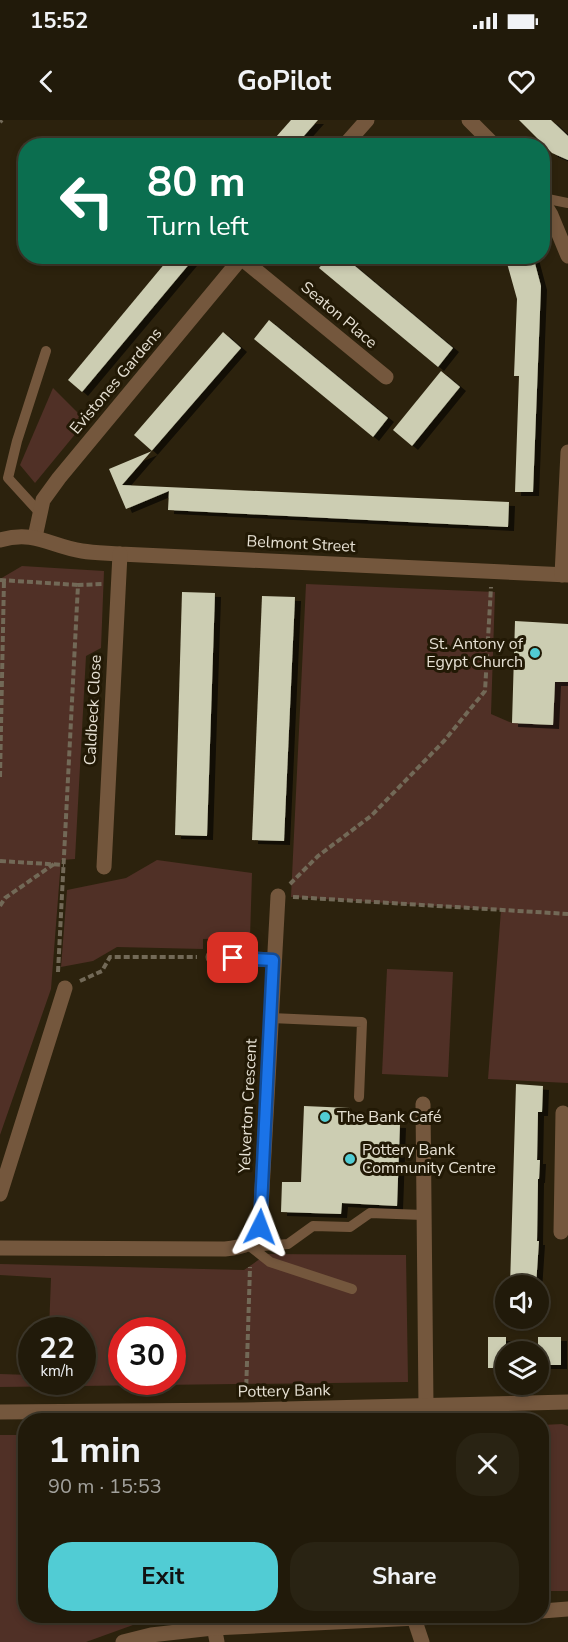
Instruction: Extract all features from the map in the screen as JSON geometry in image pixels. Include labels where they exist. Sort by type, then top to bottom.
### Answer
[{"type":"street","points":[[351,138],[367,120]]},
{"type":"street","points":[[469,120],[487,138]]},
{"type":"street","points":[[550,213],[568,256]]},
{"type":"street","name":"Evistones Gardens","points":[[35,537],[43,500],[58,478],[236,264]]},
{"type":"street","name":"Seaton Place","points":[[250,264],[386,377]]},
{"type":"street","points":[[565,575],[568,452]]},
{"type":"street","points":[[0,540],[12,536],[35,537]]},
{"type":"street","name":"Belmont Street","points":[[35,537],[82,552],[565,575]]},
{"type":"street","name":"Caldbeck Close","points":[[104,867],[120,554]]},
{"type":"street","name":"Yelverton Crescent","points":[[250,1246],[260,1227],[278,896]]},
{"type":"street","points":[[213,957],[273,960]]},
{"type":"street","points":[[0,1194],[65,988]]},
{"type":"street","points":[[423,1104],[426,1406]]},
{"type":"street","points":[[561,1232],[565,1167],[563,1113]]},
{"type":"street","points":[[0,1248],[225,1249],[250,1246]]},
{"type":"street","name":"Pottery Bank","points":[[211,1413],[245,1410],[568,1402]]},
{"type":"street","name":"Pottery Bank","points":[[0,1412],[63,1413]]},
{"type":"street","points":[[549,1610],[568,1609]]},
{"type":"street","points":[[123,1642],[151,1635],[214,1629],[323,1623]]},
{"type":"street","points":[[416,1623],[422,1642]]},
{"type":"lane","points":[[550,201],[568,203]]},
{"type":"lane","points":[[40,513],[8,478],[17,441],[46,351]]},
{"type":"lane","points":[[271,1018],[362,1022],[359,1097]]},
{"type":"lane","points":[[250,1246],[288,1244],[313,1226],[350,1227],[370,1213],[423,1215]]},
{"type":"lane","points":[[250,1246],[270,1262],[352,1289]]},
{"type":"path","points":[[278,896],[318,856],[371,816],[444,741],[485,691],[492,571]]},
{"type":"path","points":[[0,777],[2,580],[78,585],[118,584]]},
{"type":"path","points":[[78,585],[57,970],[65,988],[102,971],[110,957],[213,957]]},
{"type":"path","points":[[0,861],[64,865]]},
{"type":"path","points":[[0,906],[5,898],[54,864]]},
{"type":"path","points":[[278,896],[568,914]]},
{"type":"path","points":[[245,1410],[250,1246]]},
{"type":"shaded area","points":[[53,388],[86,421],[35,483],[20,465]]},
{"type":"shaded area","points":[[22,566],[104,571],[101,648],[86,656],[75,859],[61,860],[51,989],[0,1135],[0,579]]},
{"type":"shaded area","points":[[306,584],[495,592],[491,714],[512,723],[553,725],[555,682],[568,682],[568,1083],[488,1079],[501,910],[291,897]]},
{"type":"shaded area","points":[[157,860],[252,873],[250,938],[203,939],[203,949],[117,947],[93,961],[61,967],[67,890],[126,878]]},
{"type":"shaded area","points":[[387,969],[453,972],[448,1077],[382,1074]]},
{"type":"shaded area","points":[[267,1254],[406,1255],[408,1382],[186,1385],[186,1317],[108,1317],[108,1386],[96,1386],[96,1317],[50,1317],[51,1278],[0,1275],[0,1264],[244,1270]]},
{"type":"shaded area","points":[[0,1374],[18,1375],[18,1387],[0,1387]]},
{"type":"shaded area","points":[[549,1425],[568,1426],[568,1591],[549,1591]]},
{"type":"shaded area","points":[[0,1435],[18,1435],[18,1623],[138,1623],[86,1642],[0,1642]]},
{"type":"building","points":[[291,120],[318,120],[302,138],[275,138]]},
{"type":"building","points":[[519,120],[551,120],[568,136],[568,160],[550,151],[550,138],[537,138]]},
{"type":"building","points":[[164,264],[189,264],[82,392],[68,380]]},
{"type":"building","points":[[322,264],[353,264],[453,348],[438,367],[319,268]]},
{"type":"building","points":[[507,264],[535,264],[541,286],[533,492],[515,492],[519,376],[514,376],[517,299]]},
{"type":"building","points":[[269,320],[388,418],[373,437],[254,339]]},
{"type":"building","points":[[223,332],[241,348],[152,451],[134,435]]},
{"type":"building","points":[[441,371],[460,387],[412,446],[393,430]]},
{"type":"building","points":[[151,451],[122,485],[509,502],[508,527],[168,510],[169,491],[126,509],[109,469]]},
{"type":"building","points":[[182,592],[215,593],[207,836],[175,835]]},
{"type":"building","points":[[262,596],[295,597],[284,841],[252,840]]},
{"type":"building","name":"St. Antony of Egypt Church","points":[[515,621],[568,624],[568,682],[555,682],[553,725],[512,723]]},
{"type":"building","points":[[516,1084],[543,1086],[542,1112],[538,1112],[537,1160],[540,1160],[537,1275],[510,1275]]},
{"type":"building","name":"Pottery Bank Community Centre","points":[[304,1106],[350,1108],[350,1122],[400,1124],[397,1206],[342,1203],[341,1214],[281,1212],[282,1182],[301,1182]]},
{"type":"building","points":[[488,1337],[506,1337],[506,1341],[495,1341],[495,1368],[488,1368]]},
{"type":"building","points":[[538,1337],[561,1337],[561,1365],[549,1365],[549,1341],[538,1341]]},
{"type":"place","name":"St. Antony of Egypt Church","points":[[535,653]]},
{"type":"place","name":"The Bank Café","points":[[325,1117]]},
{"type":"place","name":"Pottery Bank Community Centre","points":[[350,1159]]},
{"type":"route","points":[[233,958],[273,960],[260,1227]]}]
